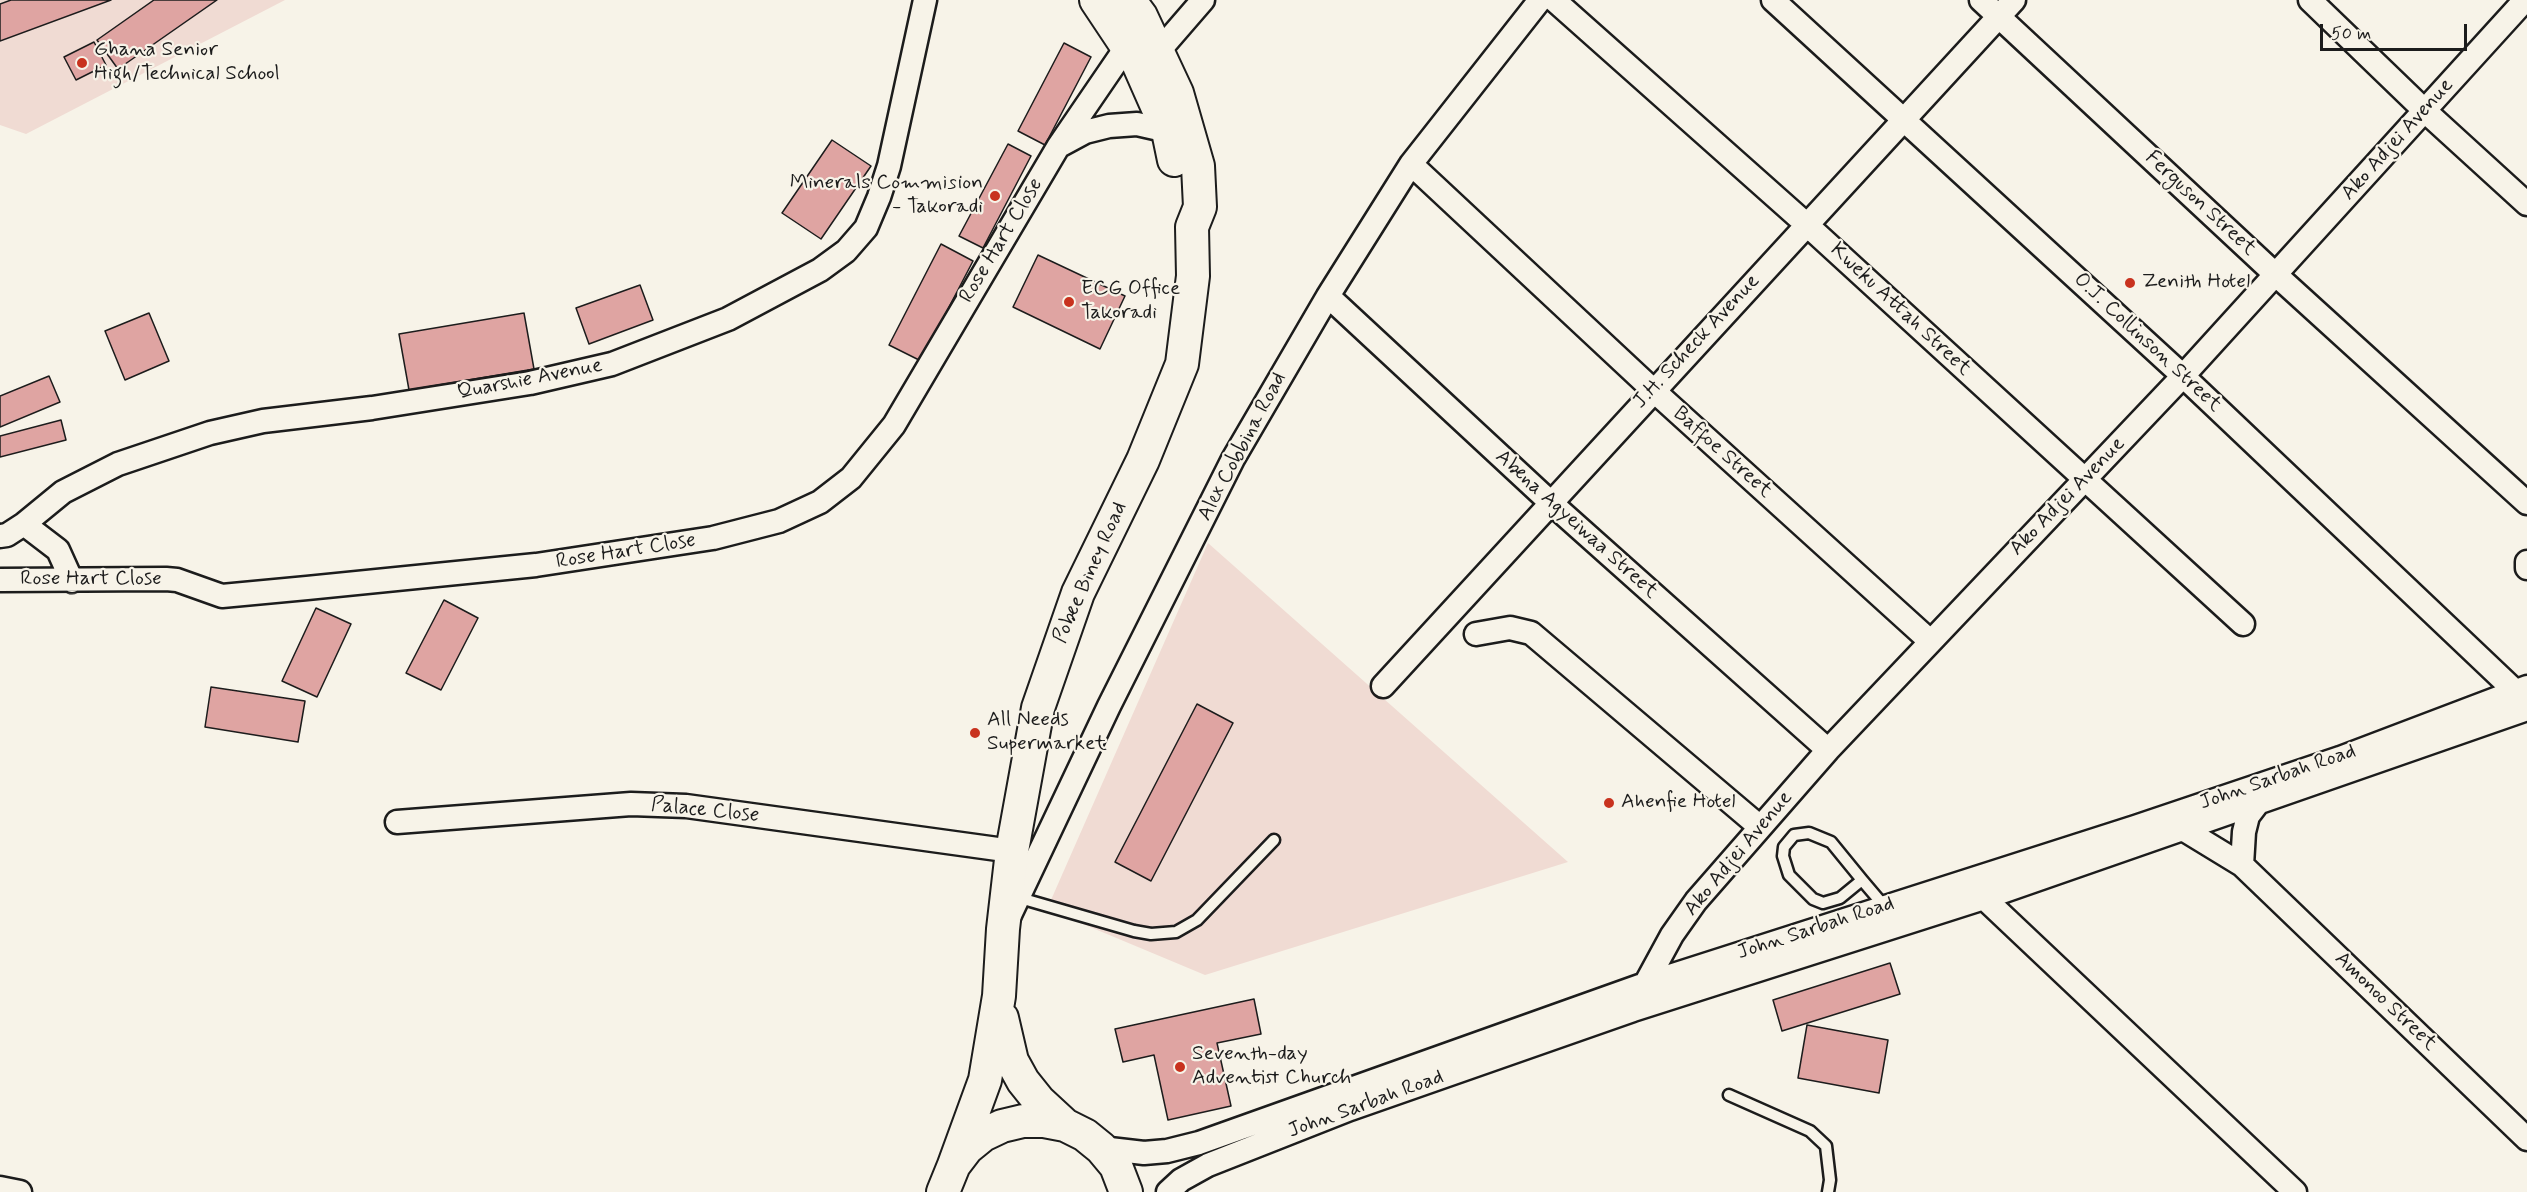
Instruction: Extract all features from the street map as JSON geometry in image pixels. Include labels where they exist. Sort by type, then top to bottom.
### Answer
[{"type":"street","name":"Quarshie Avenue","points":[[0,536],[7,535],[24,524],[63,492],[118,464],[210,433],[263,421],[372,408],[530,383],[612,364],[728,319],[820,270],[846,251],[866,228],[879,198],[889,166],[925,0]]},
{"type":"street","name":"Pobee Biney Road","points":[[1096,0],[1138,63],[1168,131],[1182,209],[1192,227]]},
{"type":"street","name":"Pobee Biney Road","points":[[999,996],[1003,929],[1012,851],[1038,708],[1054,655],[1078,593],[1143,460],[1182,364],[1193,276],[1192,227],[1200,207],[1198,166],[1177,93],[1141,16],[1129,0]]},
{"type":"street","points":[[1158,52],[1203,0]]},
{"type":"street","name":"Alex Cobbina Road","points":[[1003,929],[1020,898],[1109,706],[1179,565],[1208,513],[1233,459],[1328,296],[1411,164],[1540,0]]},
{"type":"street","name":"Kweku Attah Street","points":[[1554,0],[1806,224],[2243,624]]},
{"type":"street","name":"O.J. Collinson Street","points":[[1773,0],[2183,375],[2523,696]]},
{"type":"street","name":"Ferguson Street","points":[[1981,0],[2527,503]]},
{"type":"street","name":"J.H. Scheck Avenue","points":[[1383,686],[2014,0]]},
{"type":"street","points":[[2310,0],[2425,111],[2527,204]]},
{"type":"street","name":"Ako Adjei Avenue","points":[[1633,1010],[1672,935],[1696,901],[1828,750],[2183,375],[2525,0]]},
{"type":"street","name":"Rose Hart Close","points":[[0,580],[166,579],[177,580],[222,596],[242,595],[536,565],[713,538],[779,521],[820,502],[851,478],[894,425],[1058,147],[1127,46]]},
{"type":"street","points":[[1058,147],[1085,132],[1109,126],[1137,124],[1168,131]]},
{"type":"street","name":"Baffoe Street","points":[[1411,164],[1653,390],[1930,641]]},
{"type":"street","name":"Abena Agyeiwaa Street","points":[[1328,296],[1550,502],[1828,750]]},
{"type":"street","points":[[24,524],[58,550],[72,581]]},
{"type":"street","points":[[2527,562],[2527,568]]},
{"type":"street","points":[[1476,634],[1510,628],[1531,633],[1760,827]]},
{"type":"street","name":"John Sarbah Road","points":[[1168,1192],[1181,1180],[1208,1165],[1350,1109],[1633,1010],[1984,898],[2183,829],[2258,802],[2523,696]]},
{"type":"street","name":"John Sarbah Road","points":[[1101,1148],[1144,1152],[1167,1151],[1199,1143],[1645,984],[2523,696]]},
{"type":"street","points":[[2242,865],[2244,832],[2248,816],[2258,802]]},
{"type":"street","name":"Palace Close","points":[[397,822],[631,804],[686,806],[1012,851]]},
{"type":"street","name":"Amonoo Street","points":[[2183,829],[2242,865],[2527,1139]]},
{"type":"street","points":[[1984,898],[2295,1192]]},
{"type":"street","points":[[999,996],[1012,1061],[1039,1101],[1065,1125]]},
{"type":"street","points":[[945,1184],[985,1080],[999,996]]},
{"type":"street","points":[[945,1184],[966,1148],[983,1135],[1002,1126],[1023,1121],[1044,1121],[1065,1125],[1085,1135],[1101,1148],[1116,1166],[1126,1192]]},
{"type":"street","points":[[0,1188],[20,1192]]},
{"type":"lane","points":[[1862,880],[1840,898],[1823,903],[1813,899],[1789,875],[1783,856],[1784,847],[1794,835],[1809,833],[1831,842],[1885,907]]},
{"type":"lane","points":[[1020,898],[1134,931],[1151,934],[1176,932],[1197,920],[1274,840]]},
{"type":"lane","points":[[1729,1095],[1810,1131],[1826,1146],[1830,1179],[1828,1192]]},
{"type":"shaded area","name":"Ghana Senior High/Technical School","points":[[0,0],[285,0],[26,134],[0,125]]},
{"type":"shaded area","points":[[1208,543],[1568,862],[1205,975],[1047,909]]},
{"type":"building","points":[[11,0],[111,0],[0,41],[0,4]]},
{"type":"building","points":[[154,0],[217,0],[118,69],[97,40]]},
{"type":"building","points":[[94,42],[106,65],[76,80],[64,57]]},
{"type":"building","points":[[1064,43],[1091,57],[1045,145],[1018,131]]},
{"type":"building","points":[[832,140],[871,166],[821,239],[782,213]]},
{"type":"building","name":"Minerals Commision - Takoradi","points":[[1008,144],[1031,156],[983,248],[959,236]]},
{"type":"building","points":[[941,244],[973,261],[921,361],[889,345]]},
{"type":"building","name":"ECG Office Takoradi","points":[[1038,255],[1125,296],[1100,349],[1013,307]]},
{"type":"building","points":[[640,285],[653,320],[589,344],[576,308]]},
{"type":"building","points":[[149,313],[169,361],[125,380],[105,331]]},
{"type":"building","points":[[524,313],[534,369],[409,390],[399,334]]},
{"type":"building","points":[[49,376],[60,402],[0,427],[0,396]]},
{"type":"building","points":[[61,420],[66,440],[0,457],[0,436]]},
{"type":"building","points":[[444,600],[478,618],[441,690],[406,673]]},
{"type":"building","points":[[316,608],[351,624],[317,697],[282,681]]},
{"type":"building","points":[[211,687],[305,701],[298,742],[205,727]]},
{"type":"building","points":[[1197,704],[1233,723],[1151,881],[1115,862]]},
{"type":"building","points":[[1890,963],[1900,994],[1782,1031],[1773,1000]]},
{"type":"building","points":[[1254,999],[1261,1034],[1217,1043],[1231,1106],[1168,1120],[1154,1055],[1123,1062],[1115,1029]]},
{"type":"building","points":[[1807,1025],[1888,1040],[1879,1093],[1798,1078]]},
{"type":"place","name":"Ghana Senior High/Technical School","points":[[82,63]]},
{"type":"place","name":"Minerals Commision - Takoradi","points":[[995,196]]},
{"type":"place","name":"Zenith Hotel","points":[[2130,283]]},
{"type":"place","name":"ECG Office Takoradi","points":[[1069,302]]},
{"type":"place","name":"All Needs Supermarket","points":[[975,733]]},
{"type":"place","name":"Ahenfie Hotel","points":[[1609,803]]},
{"type":"place","name":"Seventh-day Adventist Church","points":[[1180,1067]]}]
